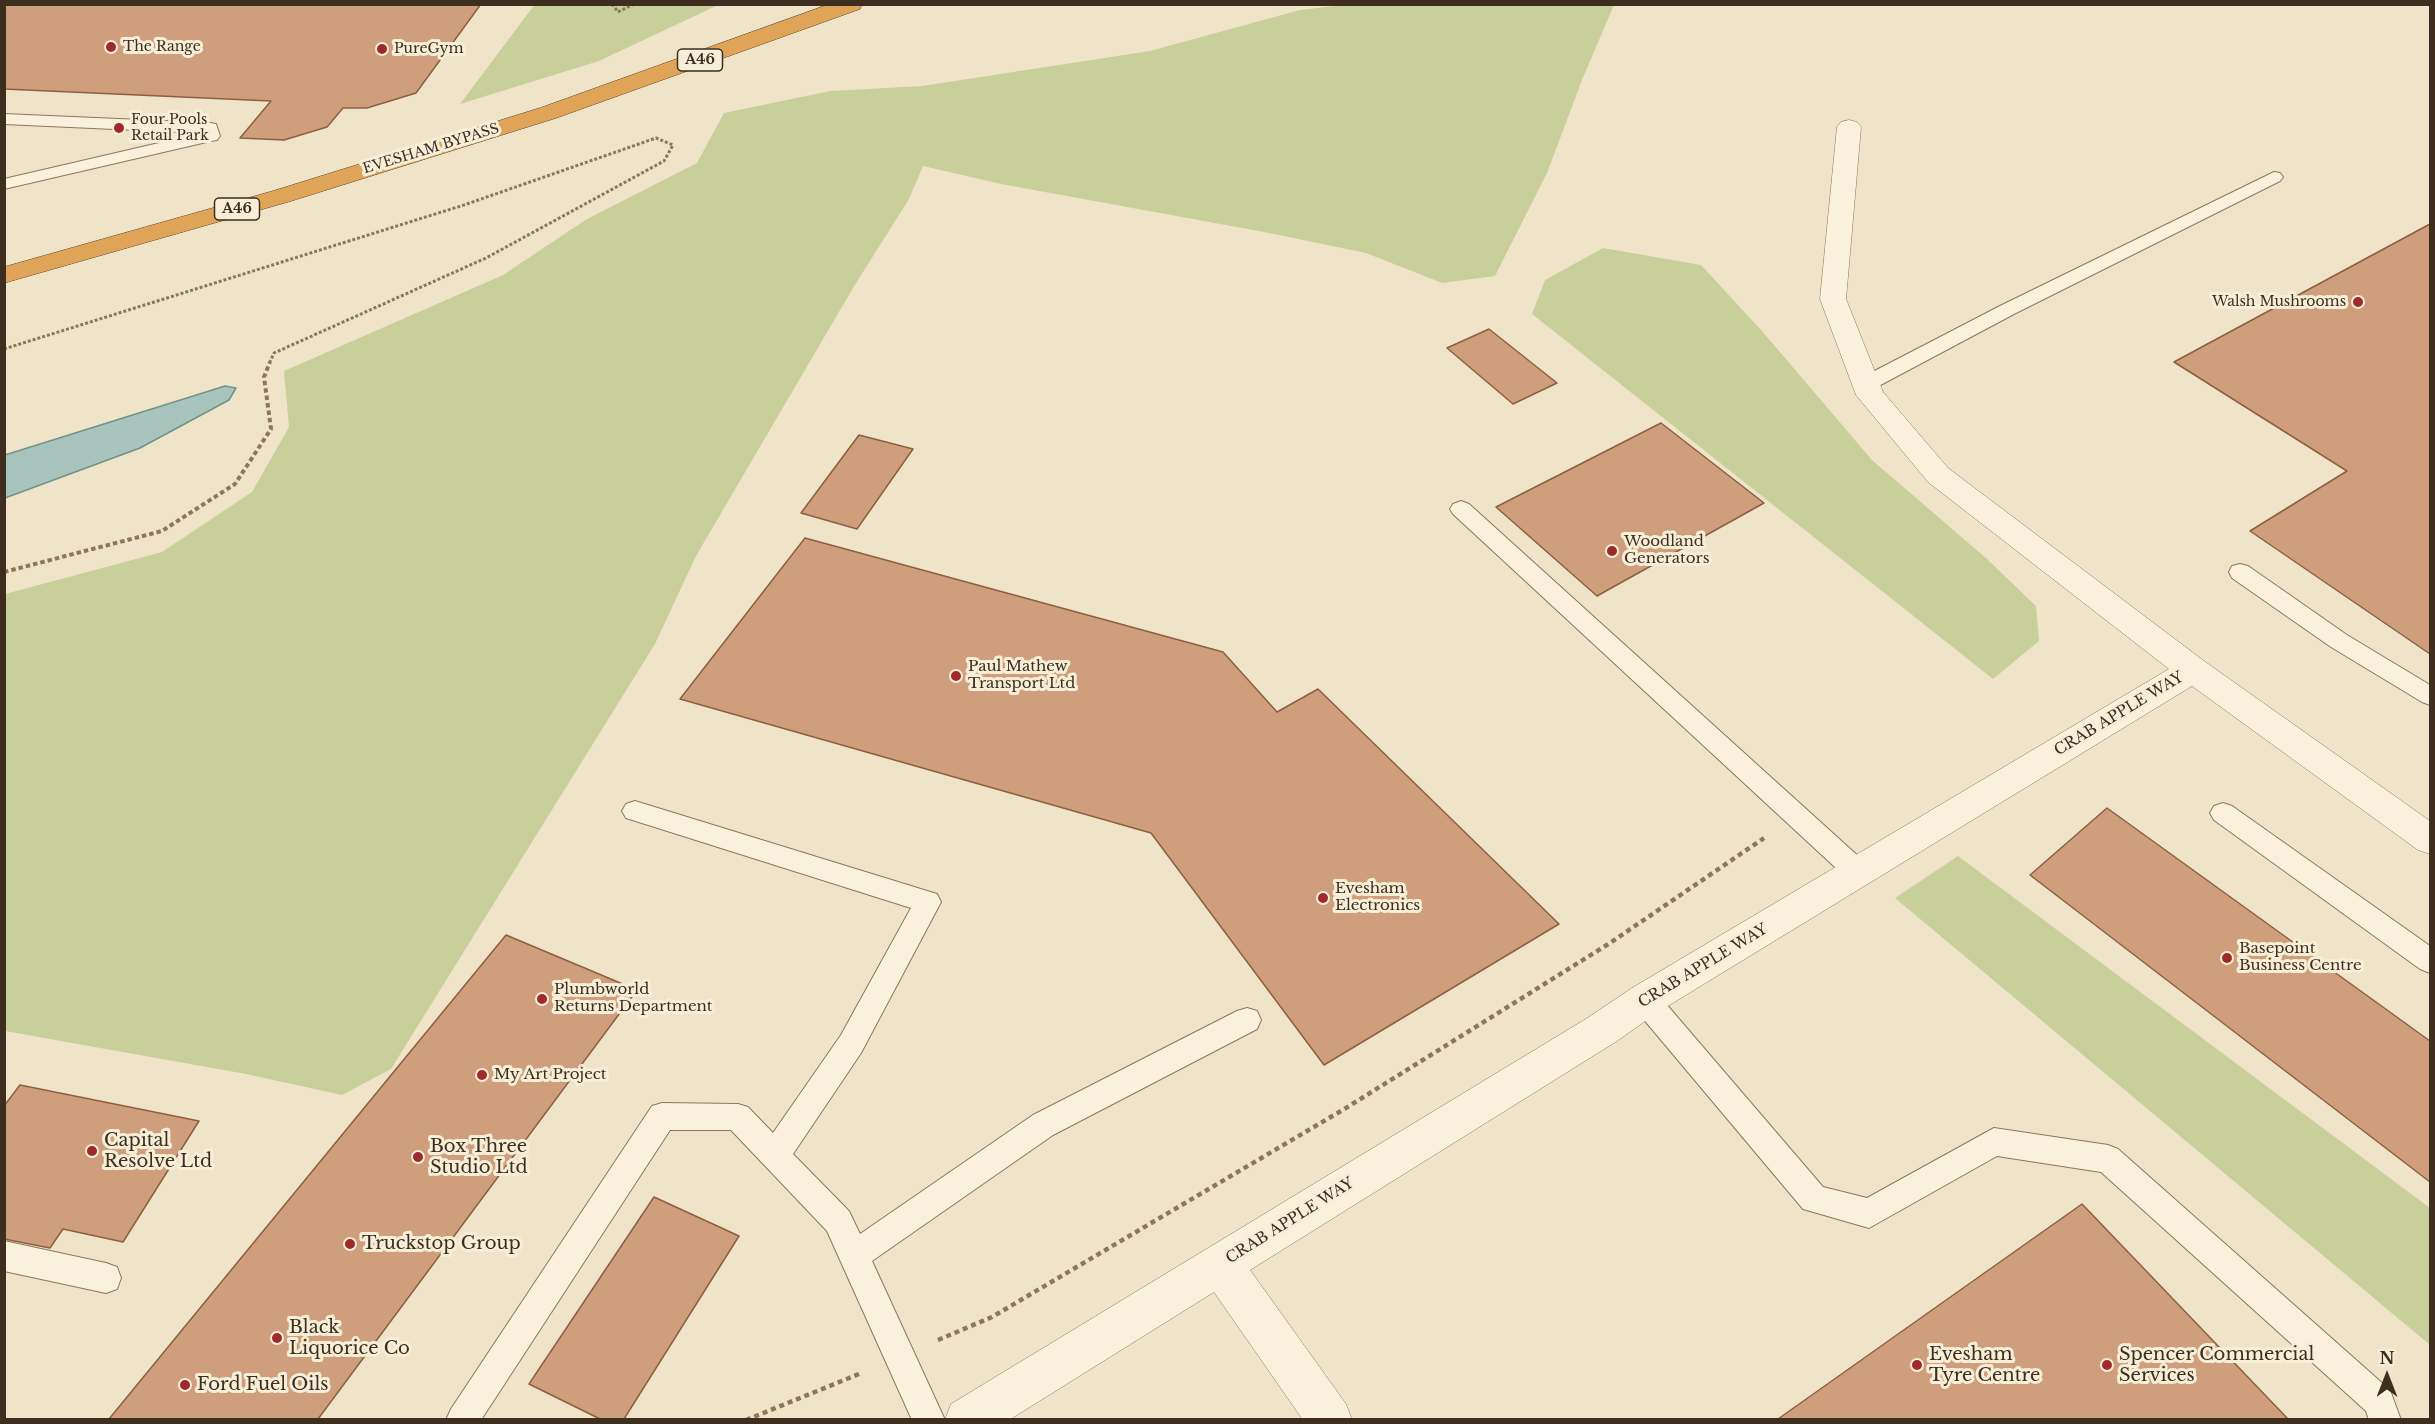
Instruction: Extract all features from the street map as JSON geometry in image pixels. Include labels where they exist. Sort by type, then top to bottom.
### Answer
[{"type":"highway","name":"EVESHAM BYPASS","points":[[4,275],[282,196],[514,123],[621,88],[852,4]]},
{"type":"street","points":[[1849,127],[1833,299],[1870,395],[1938,475],[2193,670]]},
{"type":"street","name":"CRAB APPLE WAY","points":[[967,1419],[1603,1029],[1645,1000],[2193,670],[2430,840]]},
{"type":"street","points":[[1220,1264],[1330,1419]]},
{"type":"lane","points":[[4,119],[210,128],[211,136],[4,184]]},
{"type":"lane","points":[[1866,384],[2007,310],[2274,177]]},
{"type":"lane","points":[[1461,509],[1859,873]]},
{"type":"lane","points":[[2240,572],[2339,641],[2430,696]]},
{"type":"lane","points":[[635,811],[928,902],[851,1044],[775,1156]]},
{"type":"lane","points":[[2223,813],[2430,961]]},
{"type":"lane","points":[[1645,1000],[1814,1199],[1869,1213],[1994,1142],[2108,1159],[2379,1401],[2385,1419]]},
{"type":"lane","points":[[854,1256],[1043,1125],[1247,1020]]},
{"type":"lane","points":[[462,1419],[662,1116],[738,1117],[838,1221],[929,1419]]},
{"type":"lane","points":[[4,1256],[106,1278]]},
{"type":"path","points":[[612,4],[618,12],[634,4]]},
{"type":"path","points":[[4,349],[464,205],[656,138],[673,145],[664,161],[486,258],[274,353],[264,377],[271,429],[235,484],[162,531],[4,572]]},
{"type":"path","points":[[746,1419],[992,1317],[1346,1108],[1610,943],[1797,816]]},
{"type":"green space","points":[[535,4],[718,5],[599,61],[460,104]]},
{"type":"green space","points":[[1351,4],[1614,5],[1582,80],[1547,173],[1495,276],[1442,283],[1366,253],[1001,184],[923,166],[909,199],[853,288],[696,556],[655,644],[391,1069],[342,1095],[246,1074],[5,1031],[5,594],[162,552],[252,492],[289,427],[284,371],[503,275],[587,219],[697,163],[724,113],[830,91],[922,86],[1150,51],[1300,10]]},
{"type":"green space","points":[[1603,248],[1701,265],[1762,331],[1872,460],[1987,559],[2036,606],[2039,641],[1993,679],[1532,314],[1545,280]]},
{"type":"green space","points":[[1958,856],[2430,1208],[2430,1345],[1895,898]]},
{"type":"water","points":[[225,386],[236,388],[229,400],[140,448],[5,498],[5,455]]},
{"type":"building","points":[[4,4],[481,4],[416,93],[367,108],[343,108],[327,127],[284,140],[240,138],[271,101],[4,89]]},
{"type":"building","points":[[2430,224],[2430,654],[2250,531],[2347,471],[2174,362]]},
{"type":"building","points":[[1489,329],[1557,383],[1513,404],[1447,348]]},
{"type":"building","name":"Woodland Generators","points":[[1661,423],[1764,503],[1597,596],[1496,507]]},
{"type":"building","points":[[859,435],[913,449],[857,529],[801,513]]},
{"type":"building","points":[[805,538],[1223,652],[1277,712],[1318,689],[1559,924],[1324,1065],[1151,833],[680,699]]},
{"type":"building","name":"Basepoint Business Centre","points":[[2107,808],[2430,1041],[2430,1182],[2030,875]]},
{"type":"building","points":[[506,935],[637,990],[318,1419],[109,1419]]},
{"type":"building","name":"Capital Resolve Ltd","points":[[20,1085],[199,1121],[123,1242],[63,1229],[50,1248],[4,1239],[4,1106]]},
{"type":"building","points":[[654,1197],[739,1236],[624,1419],[600,1419],[529,1384]]},
{"type":"building","name":"Spencer Commercial Services","points":[[2082,1204],[2288,1419],[1778,1419],[1932,1310]]},
{"type":"place","name":"The Range","points":[[111,47]]},
{"type":"place","name":"PureGym","points":[[382,49]]},
{"type":"place","name":"Four Pools Retail Park","points":[[119,128]]},
{"type":"place","name":"Walsh Mushrooms","points":[[2358,302]]},
{"type":"place","name":"Woodland Generators","points":[[1612,551]]},
{"type":"place","name":"Paul Mathew Transport Ltd","points":[[956,676]]},
{"type":"place","name":"Evesham Electronics","points":[[1323,898]]},
{"type":"place","name":"Basepoint Business Centre","points":[[2227,958]]},
{"type":"place","name":"Plumbworld Returns Department","points":[[542,999]]},
{"type":"place","name":"My Art Project","points":[[482,1075]]},
{"type":"place","name":"Capital Resolve Ltd","points":[[92,1151]]},
{"type":"place","name":"Box Three Studio Ltd","points":[[418,1157]]},
{"type":"place","name":"Truckstop Group","points":[[350,1244]]},
{"type":"place","name":"Black Liquorice Co","points":[[277,1338]]},
{"type":"place","name":"Evesham Tyre Centre","points":[[1917,1365]]},
{"type":"place","name":"Spencer Commercial Services","points":[[2107,1365]]},
{"type":"place","name":"Ford Fuel Oils","points":[[185,1385]]}]
